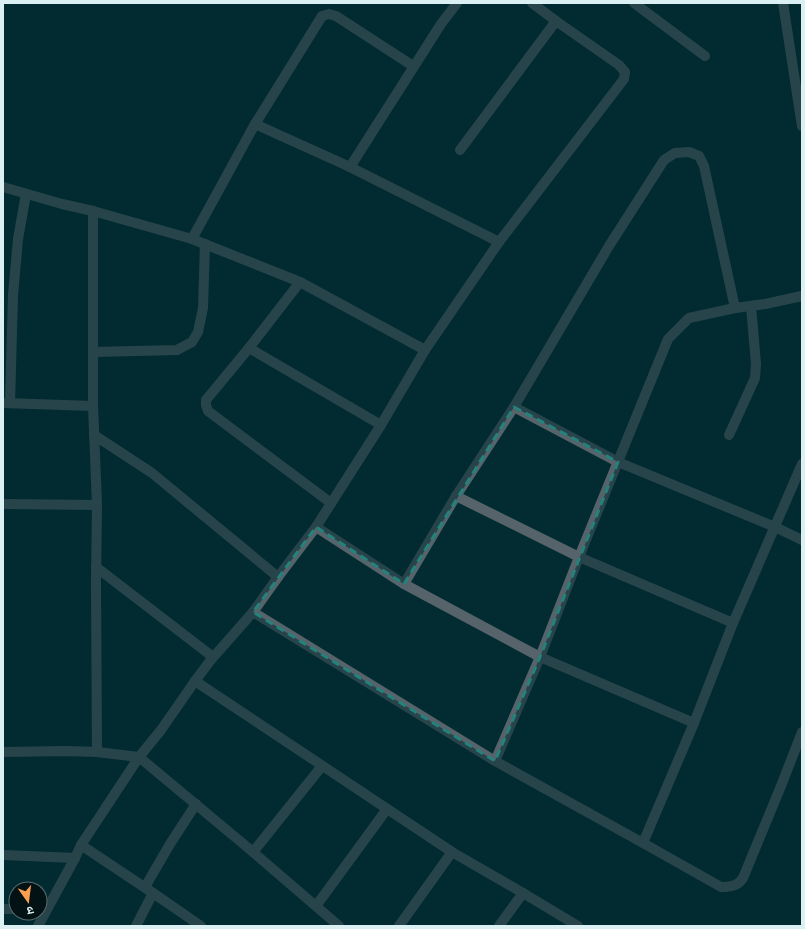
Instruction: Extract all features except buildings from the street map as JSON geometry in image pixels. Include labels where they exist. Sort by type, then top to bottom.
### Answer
[{"type":"street","points":[[350,167],[413,66],[457,3]]},
{"type":"street","points":[[48,902],[81,845],[139,757],[161,730],[213,657],[253,612],[316,528],[381,425],[425,350],[499,242],[624,79],[625,72],[619,65],[532,3]]},
{"type":"street","points":[[634,3],[705,56]]},
{"type":"street","points":[[783,3],[802,126]]},
{"type":"street","points":[[192,239],[255,124],[322,16],[330,14],[336,16],[413,66]]},
{"type":"street","points":[[460,150],[556,21]]},
{"type":"street","points":[[255,124],[350,167],[499,242]]},
{"type":"street","points":[[404,584],[456,496],[514,407],[610,246],[664,160],[675,153],[689,152],[699,156],[704,166],[735,308]]},
{"type":"street","points":[[3,187],[62,204],[93,211],[205,244],[300,282],[425,350]]},
{"type":"street","points":[[26,194],[18,239],[13,295],[7,403],[93,406]]},
{"type":"street","points":[[93,211],[93,406],[97,505],[97,752]]},
{"type":"street","points":[[93,352],[176,350],[192,342],[198,332],[203,308],[205,244]]},
{"type":"street","points":[[300,282],[249,348],[206,400],[206,406],[208,410],[331,504]]},
{"type":"street","points":[[495,761],[540,657],[668,339],[689,318],[802,296]]},
{"type":"street","points":[[729,435],[755,378],[756,364],[751,306]]},
{"type":"street","points":[[249,348],[381,425]]},
{"type":"street","points":[[514,407],[618,462],[775,527],[802,540]]},
{"type":"street","points":[[94,435],[152,473],[278,577]]},
{"type":"street","points":[[643,843],[694,723],[733,623],[802,464]]},
{"type":"street","points":[[456,496],[579,557],[733,623]]},
{"type":"street","points":[[3,504],[97,505]]},
{"type":"street","points":[[316,528],[404,584],[540,657],[694,723]]},
{"type":"street","points":[[96,566],[213,657]]},
{"type":"street","points":[[253,612],[495,761],[721,887],[731,887],[740,883],[743,878],[802,732]]},
{"type":"street","points":[[195,681],[452,852],[523,892],[578,926]]},
{"type":"street","points":[[3,752],[97,752],[139,757],[339,926]]},
{"type":"street","points":[[253,852],[322,766]]},
{"type":"street","points":[[136,926],[149,890],[170,844],[196,804]]},
{"type":"street","points":[[316,906],[387,809]]},
{"type":"street","points":[[81,845],[201,926]]},
{"type":"street","points":[[399,926],[452,852]]},
{"type":"street","points":[[3,855],[74,858]]},
{"type":"street","points":[[499,926],[523,892]]},
{"type":"highlighted area","points":[[514,407],[618,462],[540,657],[495,761],[253,612],[316,527],[404,584]]}]
